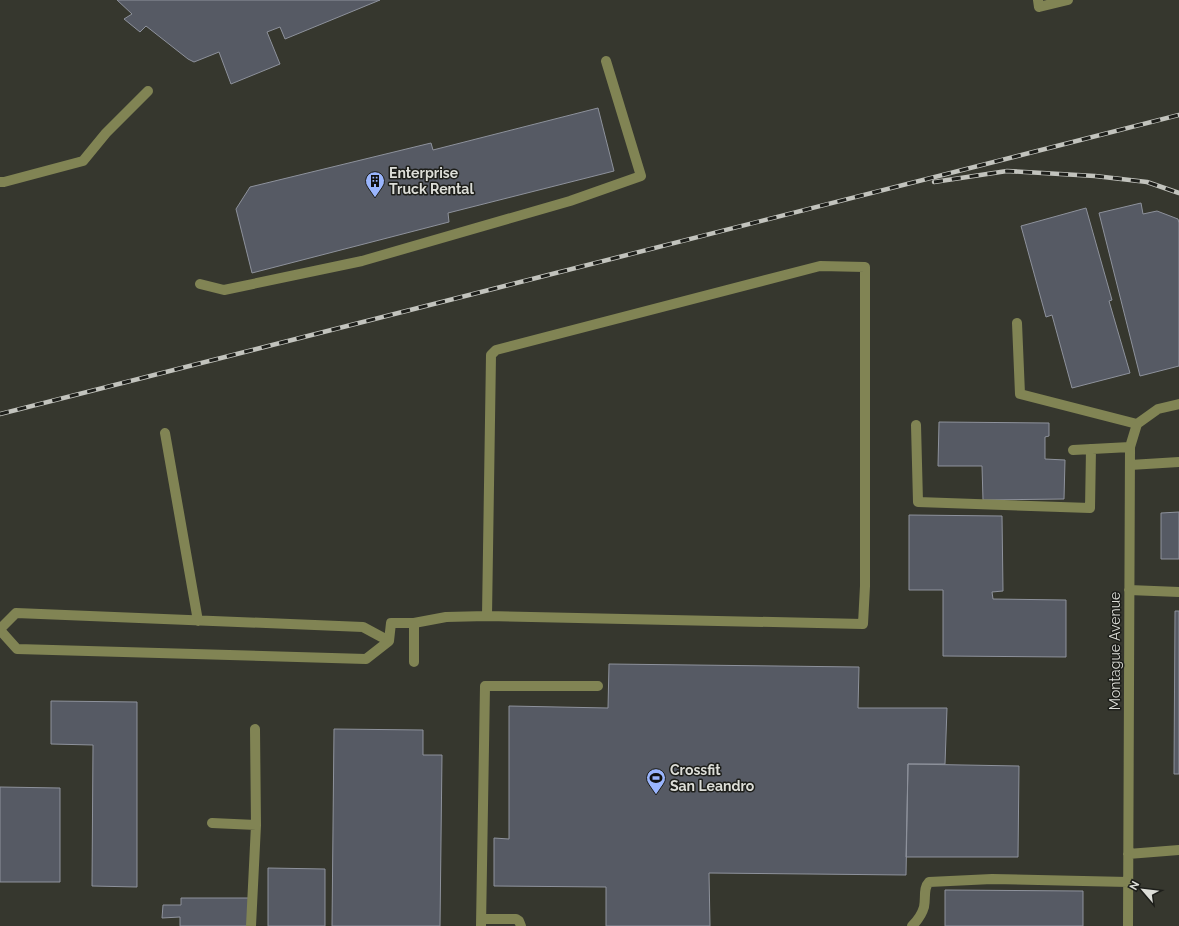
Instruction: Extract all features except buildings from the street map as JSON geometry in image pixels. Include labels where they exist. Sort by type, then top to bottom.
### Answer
[{"type":"lane","points":[[1038,0],[1039,7],[1068,0]]},
{"type":"lane","points":[[200,284],[224,290],[362,261],[570,201],[640,176],[606,61]]},
{"type":"lane","points":[[0,182],[84,161],[106,133],[148,91]]},
{"type":"lane","points":[[389,641],[363,627],[16,613],[0,629],[16,649],[366,659],[389,641],[391,623],[414,623],[446,617],[486,616],[864,624],[865,267],[820,266],[496,350],[491,355],[486,616]]},
{"type":"lane","points":[[1017,323],[1020,394],[1137,424],[1158,409],[1179,404]]},
{"type":"lane","name":"Montague Avenue","points":[[1128,926],[1130,447],[1137,424]]},
{"type":"lane","points":[[916,425],[918,502],[1090,508],[1091,449]]},
{"type":"lane","points":[[165,433],[198,621]]},
{"type":"lane","points":[[1073,450],[1130,447]]},
{"type":"lane","points":[[1130,465],[1179,462]]},
{"type":"lane","points":[[1129,590],[1179,592]]},
{"type":"lane","points":[[414,623],[414,662]]},
{"type":"lane","points":[[521,926],[519,921],[516,919],[481,922],[485,686],[598,686]]},
{"type":"lane","points":[[251,926],[256,825],[255,729]]},
{"type":"lane","points":[[212,823],[256,825]]},
{"type":"lane","points":[[1128,854],[1179,850]]},
{"type":"lane","points":[[912,926],[919,919],[924,906],[926,887],[929,882],[992,879],[1128,882]]},
{"type":"railway","points":[[0,414],[1179,115]]},
{"type":"railway","points":[[934,182],[1007,171],[1095,176],[1147,182],[1179,193]]},
{"type":"place","name":"Enterprise Truck Rental","points":[[375,198]]},
{"type":"place","name":"Crossfit San Leandro","points":[[656,795]]}]
